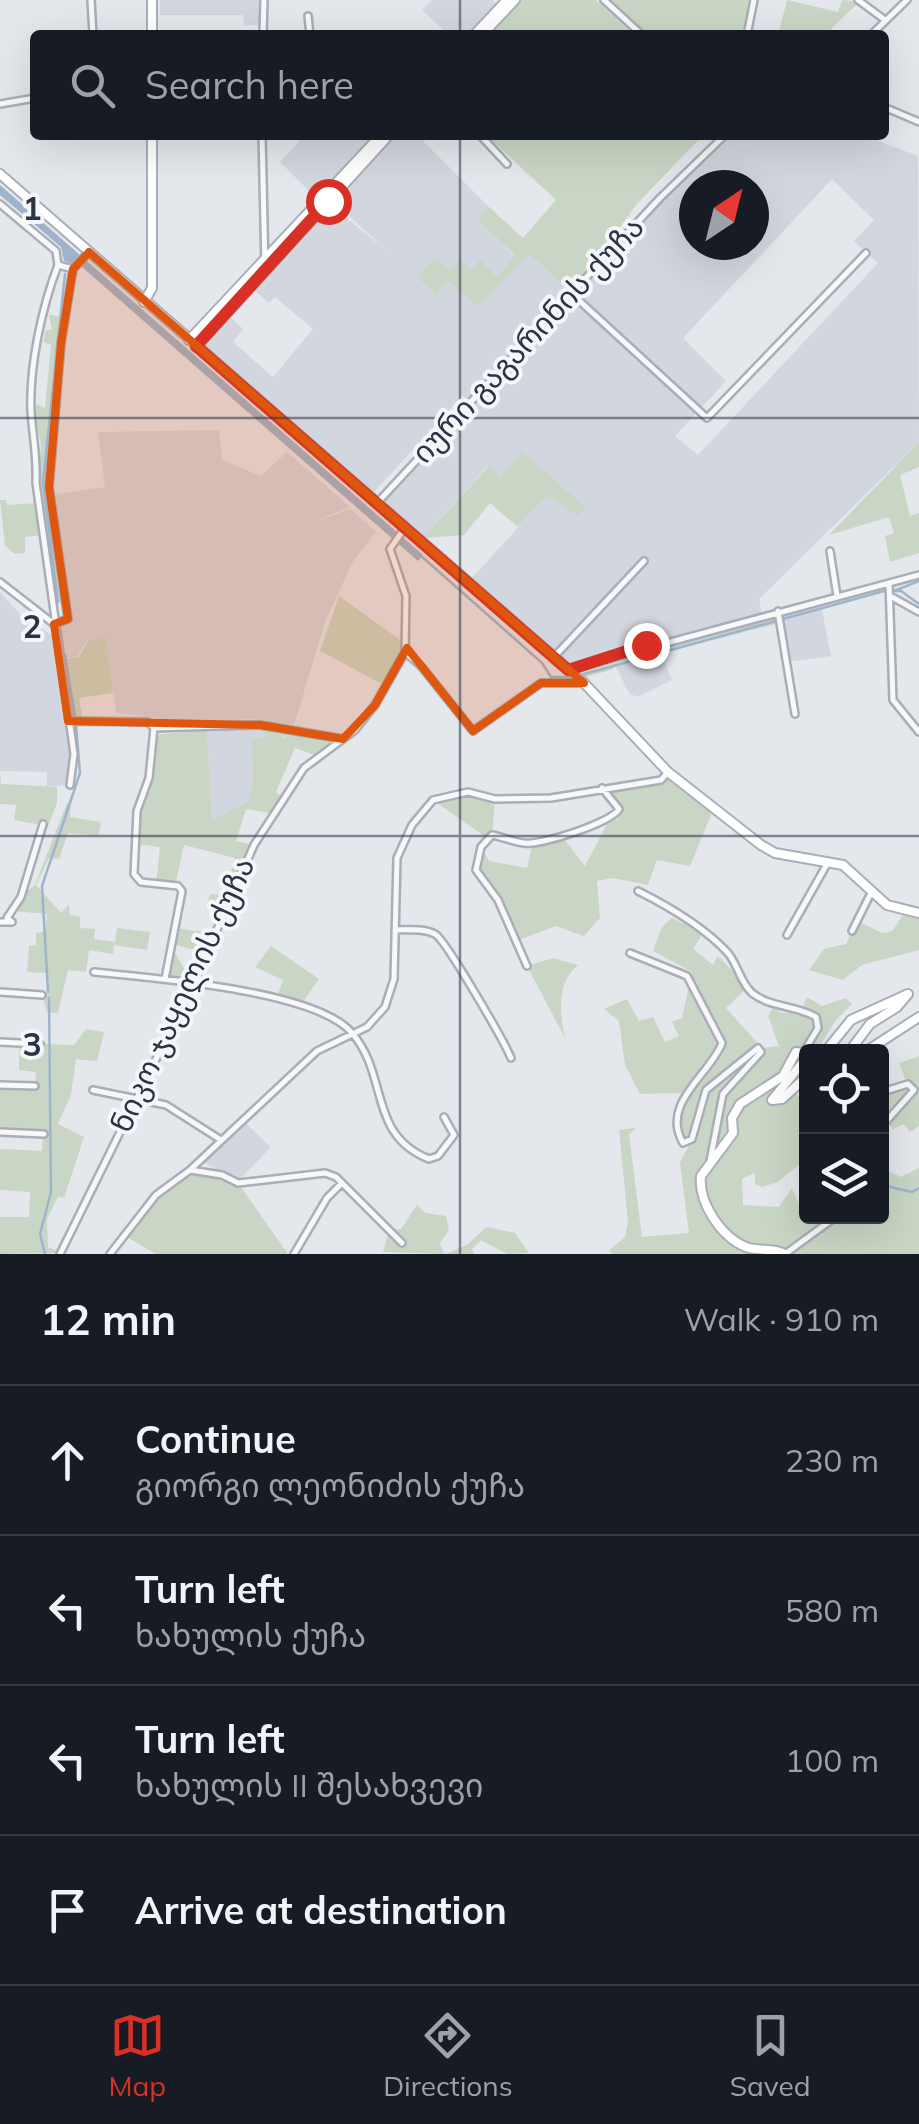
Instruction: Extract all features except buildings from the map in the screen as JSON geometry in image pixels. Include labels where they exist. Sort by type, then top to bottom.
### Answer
[{"type":"street","points":[[91,0],[93,30]]},
{"type":"street","points":[[152,0],[152,30]]},
{"type":"street","points":[[262,30],[264,0]]},
{"type":"street","points":[[479,30],[507,0]]},
{"type":"street","points":[[487,30],[515,0]]},
{"type":"street","points":[[604,0],[637,30]]},
{"type":"street","points":[[747,30],[754,0]]},
{"type":"street","points":[[858,0],[886,20]]},
{"type":"street","points":[[876,30],[908,0]]},
{"type":"street","points":[[308,16],[309,30]]},
{"type":"street","points":[[0,104],[30,99]]},
{"type":"street","points":[[889,109],[919,122]]},
{"type":"street","points":[[144,302],[152,288],[152,140]]},
{"type":"street","points":[[262,140],[265,264]]},
{"type":"street","points":[[193,343],[377,140]]},
{"type":"street","points":[[265,264],[384,140]]},
{"type":"street","points":[[485,140],[508,164]]},
{"type":"street","name":"იური გაგარინის ქუჩა","points":[[376,504],[719,140]]},
{"type":"street","points":[[0,174],[87,255],[569,670],[668,772],[761,846],[798,858],[843,865],[899,911],[919,913]]},
{"type":"street","points":[[0,204],[56,252],[58,265],[40,340],[31,412],[54,624],[74,754],[70,786]]},
{"type":"street","points":[[572,294],[706,418],[866,253]]},
{"type":"street","points":[[54,624],[68,618],[49,487],[61,344],[75,268],[87,255]]},
{"type":"street","points":[[58,265],[75,268]]},
{"type":"street","name":"ნიკო ჯაყელის ქუჩა","points":[[60,1254],[194,982],[254,845],[304,768],[343,739],[375,705],[405,652],[406,596],[390,550],[404,529]]},
{"type":"street","points":[[830,551],[837,596]]},
{"type":"street","points":[[554,658],[644,561]]},
{"type":"street","points":[[569,670],[780,618],[837,596],[919,575]]},
{"type":"street","points":[[0,582],[54,624]]},
{"type":"street","points":[[889,583],[893,700],[919,732]]},
{"type":"street","points":[[891,596],[919,612]]},
{"type":"street","points":[[780,618],[795,714]]},
{"type":"street","points":[[405,652],[421,666],[472,730],[541,683],[582,682]]},
{"type":"street","points":[[68,720],[148,722],[154,728],[260,725],[343,739]]},
{"type":"street","points":[[154,728],[148,778],[137,812],[134,874],[141,882],[178,886],[182,891],[165,980]]},
{"type":"street","points":[[110,1254],[156,1194],[190,1170],[318,1051],[377,1017],[392,994],[397,858],[412,824],[433,800],[468,792],[495,799],[551,798],[660,780],[668,772]]},
{"type":"street","points":[[527,966],[498,900],[476,870],[476,860],[492,836],[524,844],[608,822],[619,809],[602,788]]},
{"type":"street","points":[[0,922],[12,922],[7,918],[21,897],[43,824]]},
{"type":"street","points":[[787,935],[828,861]]},
{"type":"street","points":[[638,891],[716,942],[732,957],[754,995],[782,1009],[802,1009],[816,1017],[818,1028],[809,1044]]},
{"type":"street","points":[[852,931],[872,891]]},
{"type":"street","points":[[395,930],[421,930],[442,940],[512,1058]]},
{"type":"street","points":[[630,954],[687,976],[722,1043],[684,1092],[678,1127],[682,1144],[692,1139],[706,1090],[758,1048],[760,1052],[723,1094],[710,1161],[700,1189],[713,1215],[741,1245],[785,1254],[825,1224]]},
{"type":"street","points":[[94,972],[194,982],[300,1006],[341,1022],[353,1034],[374,1074],[382,1115],[402,1142],[429,1159],[438,1156],[454,1134],[444,1117]]},
{"type":"street","points":[[0,992],[42,994]]},
{"type":"street","points":[[832,1044],[851,1020],[908,994],[897,1007],[870,1024],[855,1044]]},
{"type":"street","points":[[877,1044],[919,1017]]},
{"type":"street","points":[[0,1042],[40,1044]]},
{"type":"street","points":[[710,1161],[733,1133],[732,1118],[740,1104],[783,1076],[799,1052]]},
{"type":"street","points":[[799,1067],[796,1076],[772,1100],[782,1099],[799,1083]]},
{"type":"street","points":[[889,1090],[908,1084],[914,1087],[889,1117]]},
{"type":"street","points":[[0,1085],[35,1086]]},
{"type":"street","points":[[93,1090],[166,1106],[221,1140]]},
{"type":"street","points":[[0,1132],[44,1134]]},
{"type":"street","points":[[190,1170],[222,1175],[238,1183],[326,1173],[342,1183],[402,1243]]},
{"type":"street","points":[[294,1254],[327,1198],[342,1183]]},
{"type":"highlighted area","points":[[89,252],[584,683],[541,683],[473,731],[407,648],[375,705],[343,739],[260,725],[68,721],[54,624],[68,619],[49,487],[61,343],[73,269]]},
{"type":"shaded area","points":[[160,0],[262,0],[261,25],[244,25],[243,15],[160,15]]},
{"type":"shaded area","points":[[432,0],[493,0],[498,5],[476,30],[444,30],[422,10]]},
{"type":"shaded area","points":[[300,140],[374,140],[317,199],[280,162]]},
{"type":"shaded area","points":[[389,140],[422,140],[489,207],[477,220],[515,256],[497,277],[472,270],[418,277],[437,294],[448,281],[477,307],[530,253],[571,294],[679,182],[679,260],[756,260],[683,338],[726,381],[675,436],[698,455],[878,263],[854,241],[874,220],[832,179],[769,246],[769,170],[691,170],[720,140],[876,140],[918,156],[919,442],[759,599],[762,615],[569,666],[558,657],[652,554],[555,653],[470,580],[547,496],[579,515],[522,451],[501,478],[488,466],[423,538],[383,504],[384,495],[467,406],[463,395],[374,492],[365,490],[201,346],[228,315],[243,329],[233,342],[273,377],[313,329],[275,297],[269,303],[252,288],[329,204],[387,251],[332,200]]},
{"type":"shaded area","points":[[219,430],[222,460],[261,476],[287,452],[350,507],[303,526],[350,509],[376,531],[352,563],[325,622],[294,725],[251,719],[160,724],[158,718],[116,713],[106,638],[87,640],[78,656],[60,659],[74,754],[70,785],[47,787],[47,772],[0,771],[0,592],[22,616],[55,637],[58,650],[55,625],[69,619],[51,495],[105,487],[98,432]]},
{"type":"shaded area","points":[[820,600],[831,656],[787,662],[778,611]]},
{"type":"shaded area","points":[[660,653],[672,680],[637,697],[629,693],[615,665]]},
{"type":"shaded area","points":[[280,728],[295,732],[280,738],[251,739],[253,778],[249,801],[212,820],[207,732]]},
{"type":"shaded area","points":[[242,1120],[271,1147],[238,1181],[203,1162]]},
{"type":"green space","points":[[521,0],[596,0],[629,30],[493,30]]},
{"type":"green space","points":[[609,0],[749,0],[743,30],[642,30]]},
{"type":"green space","points":[[787,0],[838,12],[842,0],[859,2],[830,30],[779,30]]},
{"type":"green space","points":[[491,140],[698,140],[636,205],[572,294],[530,254],[477,307],[448,281],[437,295],[417,277],[435,257],[450,270],[460,260],[472,270],[480,260],[497,277],[515,255],[477,220],[489,207],[523,238],[556,200]]},
{"type":"green space","points":[[49,314],[63,318],[46,491],[62,602],[55,603],[38,481],[41,444],[34,408],[37,404],[45,408],[51,345],[43,342],[46,330],[52,330]]},
{"type":"green space","points":[[919,442],[919,467],[900,475],[910,516],[919,513],[919,553],[890,562],[885,536],[894,533],[889,517],[829,535]]},
{"type":"green space","points":[[522,451],[586,508],[579,516],[547,496],[518,527],[490,503],[464,535],[423,538],[489,466],[501,477]]},
{"type":"green space","points":[[0,500],[6,500],[7,505],[38,503],[43,535],[25,537],[25,553],[15,554],[5,546]]},
{"type":"green space","points":[[339,596],[406,644],[386,686],[320,651]]},
{"type":"green space","points":[[774,614],[776,624],[614,665],[614,669],[582,678],[575,670],[647,645]]},
{"type":"green space","points":[[106,638],[113,693],[79,698],[83,721],[68,721],[60,660],[79,657],[88,640]]},
{"type":"green space","points":[[296,725],[343,739],[317,756],[295,748],[276,792],[285,799],[277,814],[246,809],[236,841],[254,845],[223,911],[206,909],[210,894],[224,895],[235,858],[184,845],[175,886],[156,884],[160,847],[135,844],[148,747],[160,734],[207,731],[212,820],[249,801],[253,778],[251,739],[265,738],[265,730],[280,729],[282,738],[295,732]]},
{"type":"green space","points":[[0,771],[1,784],[57,787],[57,803],[22,895],[35,885],[67,803],[71,803],[70,817],[101,822],[99,835],[68,833],[59,859],[49,858],[36,885],[61,913],[69,904],[70,915],[80,917],[80,928],[95,929],[94,939],[115,942],[117,928],[150,932],[147,950],[114,945],[113,954],[89,950],[86,972],[68,970],[58,1013],[47,1012],[42,995],[48,994],[48,973],[27,972],[29,946],[36,945],[36,933],[45,932],[47,914],[14,911],[42,825],[14,820],[16,805],[0,804]]},
{"type":"green space","points":[[668,776],[712,812],[690,866],[657,860],[648,885],[613,878],[597,881],[600,918],[584,936],[556,926],[516,941],[498,900],[476,870],[481,847],[489,861],[527,868],[533,843],[561,835],[585,866],[607,824],[618,819],[622,809],[607,790],[662,781]]},
{"type":"green space","points":[[468,792],[495,799],[492,835],[487,838],[433,800]]},
{"type":"green space","points":[[903,915],[919,915],[919,950],[862,965],[843,980],[809,970],[824,949],[846,944],[857,921],[882,933],[892,931]]},
{"type":"green space","points":[[672,918],[703,933],[693,949],[713,965],[718,956],[748,987],[726,1008],[762,1048],[779,1046],[768,1016],[773,1008],[781,1013],[801,1012],[807,997],[822,1006],[846,998],[852,1004],[835,1021],[821,1044],[799,1044],[799,1084],[792,1091],[799,1096],[799,1165],[778,1182],[762,1187],[755,1184],[755,1173],[742,1179],[743,1205],[779,1207],[792,1188],[799,1204],[799,1224],[889,1224],[889,1171],[901,1177],[919,1168],[919,1254],[778,1254],[783,1253],[772,1244],[759,1244],[758,1254],[612,1254],[609,1250],[625,1237],[628,1222],[619,1130],[636,1128],[629,1135],[642,1237],[689,1233],[680,1163],[690,1143],[680,1141],[684,1093],[640,1094],[625,1065],[619,1021],[604,1009],[627,999],[639,1021],[653,1017],[665,1042],[679,1036],[672,1022],[682,1018],[692,972],[653,951],[662,927]]},
{"type":"green space","points":[[177,928],[214,934],[194,982],[165,979],[172,948],[186,972],[192,970],[201,952],[173,944]]},
{"type":"green space","points":[[271,946],[319,979],[300,1006],[276,1000],[283,980],[255,967]]},
{"type":"green space","points":[[553,958],[578,965],[563,989],[565,1038],[527,966]]},
{"type":"green space","points":[[86,1029],[104,1032],[97,1061],[76,1059],[71,1095],[58,1124],[84,1137],[64,1198],[58,1197],[47,1219],[48,1247],[61,1253],[0,1254],[0,1217],[29,1217],[30,1192],[0,1190],[0,1149],[42,1151],[43,1134],[0,1132],[0,1085],[35,1085],[36,1072],[19,1070],[19,1043],[74,1045]]},
{"type":"green space","points":[[919,1056],[919,1126],[910,1132],[904,1124],[893,1129],[889,1125],[889,1090],[907,1084],[899,1063]]},
{"type":"green space","points":[[192,1168],[238,1183],[288,1254],[156,1254],[125,1236],[156,1195]]},
{"type":"green space","points":[[417,1205],[426,1213],[446,1216],[449,1230],[440,1243],[444,1254],[383,1252],[389,1230],[401,1229]]},
{"type":"green space","points":[[486,1227],[515,1233],[529,1253],[507,1254],[481,1240],[472,1249],[474,1254],[446,1254],[468,1244]]},
{"type":"water","points":[[0,185],[423,555],[418,561],[82,267],[64,261],[61,247],[0,195]]},
{"type":"waterway","points":[[58,602],[43,482],[65,274]]},
{"type":"waterway","points":[[420,555],[542,663],[551,677],[573,677]]},
{"type":"waterway","points":[[894,591],[919,581]]},
{"type":"waterway","points":[[783,619],[884,591],[901,591],[919,604]]},
{"type":"waterway","points":[[581,675],[776,621]]},
{"type":"waterway","points":[[65,655],[75,716]]},
{"type":"waterway","points":[[48,992],[42,886],[80,773],[76,725]]},
{"type":"waterway","points":[[45,1254],[40,1234],[51,1192],[49,998]]},
{"type":"waterway","points":[[889,1187],[912,1192],[919,1188]]},
{"type":"route","points":[[328,201],[196,346],[568,670],[646,645]]}]
